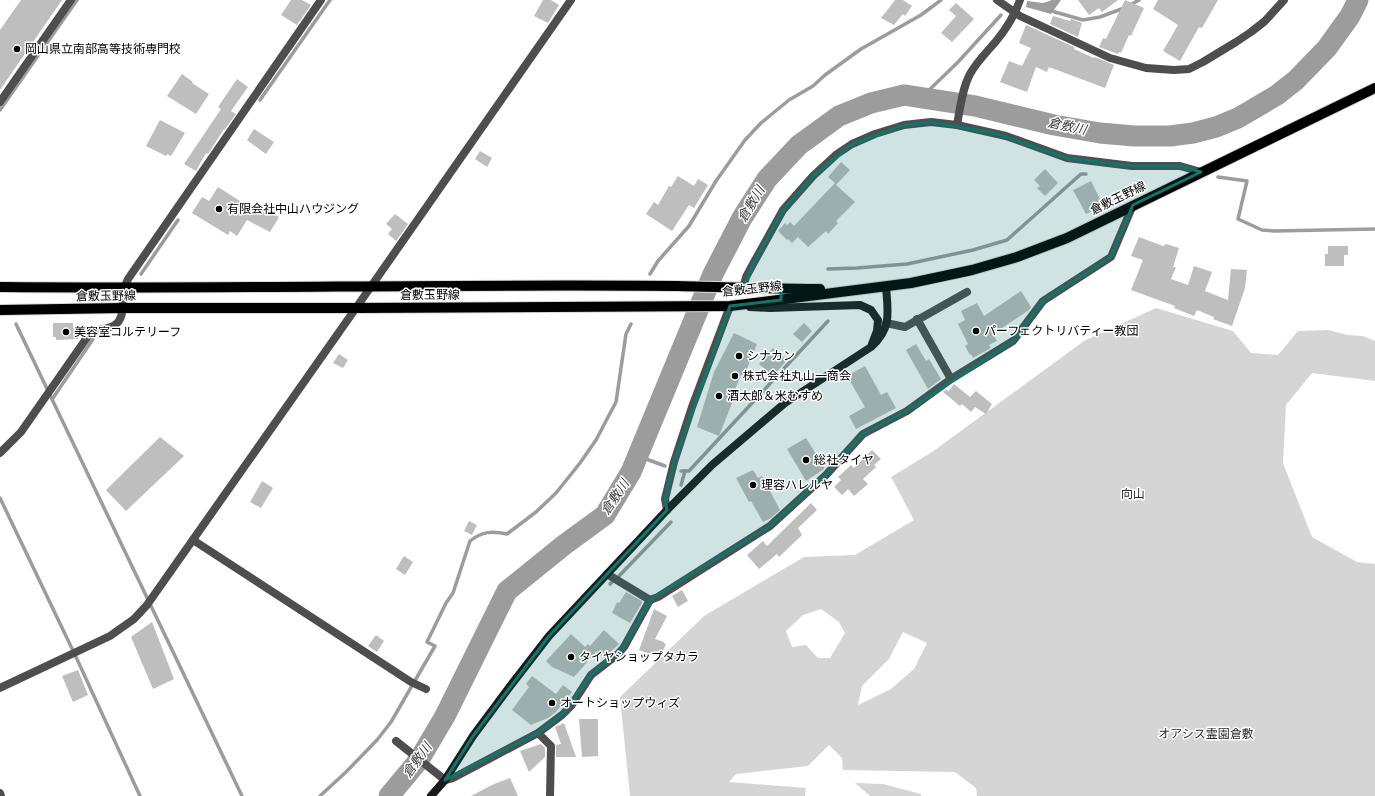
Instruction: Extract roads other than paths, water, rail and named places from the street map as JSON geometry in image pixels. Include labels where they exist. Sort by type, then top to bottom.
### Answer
[{"type":"main road","name":"倉敷玉野線","points":[[0,310],[122,308],[730,306],[911,283],[972,270],[1017,257],[1067,238],[1375,88]]},
{"type":"main road","name":"倉敷玉野線","points":[[0,287],[678,286],[859,290]]},
{"type":"street","points":[[0,102],[71,0]]},
{"type":"street","points":[[0,453],[21,432],[88,336],[98,329],[115,326],[119,321],[124,288],[128,279],[321,0]]},
{"type":"street","points":[[997,0],[1020,16],[1110,58],[1146,68],[1174,70],[1189,68],[1203,62],[1236,42],[1265,21],[1284,0]]},
{"type":"street","points":[[958,123],[965,89],[970,75],[979,60],[998,39],[1015,12],[1020,0]]},
{"type":"street","points":[[0,688],[116,632],[134,618],[149,602],[356,308],[567,1]]},
{"type":"street","points":[[739,288],[783,210],[813,176],[852,144],[875,134],[904,125],[931,122],[958,123],[1006,136],[1052,154],[1067,158],[1132,166],[1180,166],[1201,172]]},
{"type":"street","points":[[445,780],[453,778],[538,733],[562,715],[571,706],[592,675],[618,654],[624,647],[650,600],[658,597],[770,526],[826,476],[862,434],[907,411],[951,379],[1013,341],[1043,301],[1111,257],[1133,205]]},
{"type":"street","points":[[431,796],[445,780],[473,736],[549,636],[667,510],[712,465],[785,404],[879,340],[884,332],[888,316],[886,287]]},
{"type":"street","points":[[886,323],[905,327],[967,292]]},
{"type":"street","points":[[667,510],[665,499],[676,456],[692,407],[730,306],[770,308],[860,306],[871,310],[878,320],[877,331],[870,347]]},
{"type":"street","points":[[917,319],[951,379]]},
{"type":"street","points":[[193,540],[418,685]]},
{"type":"street","points":[[607,574],[650,600]]},
{"type":"street","points":[[538,733],[551,746],[550,796]]},
{"type":"street","points":[[398,742],[445,780]]},
{"type":"waterway","points":[[0,110],[77,0]]},
{"type":"waterway","points":[[260,100],[330,0]]},
{"type":"waterway","points":[[650,274],[658,261],[689,226],[716,181],[745,140],[761,123],[789,100],[813,86],[825,75],[861,49],[921,15],[941,0]]},
{"type":"waterway","points":[[1130,5],[1139,0]]},
{"type":"waterway","name":"倉敷川","points":[[389,796],[419,760],[445,716],[507,591],[564,545],[605,515],[631,472],[713,274],[742,218],[767,179],[799,145],[839,116],[871,103],[904,95],[975,106],[1054,125],[1100,133],[1134,136],[1170,136],[1193,133],[1216,127],[1238,118],[1277,95],[1296,80],[1327,48],[1350,16],[1358,0]]},
{"type":"waterway","points":[[1048,10],[1083,20],[1100,17],[1124,8]]},
{"type":"waterway","points":[[922,97],[958,62],[1001,15]]},
{"type":"waterway","points":[[828,269],[907,264],[973,250],[1007,240],[1081,174],[1086,174]]},
{"type":"waterway","points":[[1218,177],[1247,181],[1238,219],[1262,230],[1375,229]]},
{"type":"waterway","points":[[141,274],[178,220]]},
{"type":"waterway","points":[[681,471],[689,471],[828,321]]},
{"type":"waterway","points":[[16,324],[242,796]]},
{"type":"waterway","points":[[320,796],[377,740],[391,722],[435,646],[427,642],[446,603],[453,593],[470,541],[479,535],[488,533],[497,532],[507,534],[536,512],[556,493],[596,440],[616,402],[626,334],[631,324]]},
{"type":"waterway","points":[[53,398],[93,339]]},
{"type":"waterway","points":[[638,456],[665,466]]},
{"type":"waterway","points":[[681,485],[685,471]]},
{"type":"waterway","points":[[0,498],[140,796]]},
{"type":"waterway","points":[[619,576],[671,522]]},
{"type":"place","name":"岡山県立南部高等技術専門校","points":[[17,49]]},
{"type":"place","name":"有限会社中山ハウジング","points":[[219,209]]},
{"type":"place","name":"パーフェクトリバティー教団","points":[[976,331]]},
{"type":"place","name":"美容室コルテリーフ","points":[[66,332]]},
{"type":"place","name":"シナカン","points":[[739,356]]},
{"type":"place","name":"株式会社丸山一商会","points":[[735,376]]},
{"type":"place","name":"酒太郎＆米むすめ","points":[[719,396]]},
{"type":"place","name":"総社タイヤ","points":[[806,460]]},
{"type":"place","name":"理容ハレルヤ","points":[[753,485]]},
{"type":"place","name":"タイヤショップタカラ","points":[[571,657]]},
{"type":"place","name":"オートショップウィズ","points":[[552,703]]},
{"type":"park label","name":"向山","points":[[1133,494]]},
{"type":"park label","name":"オアシス霊園倉敷","points":[[1206,734]]}]
